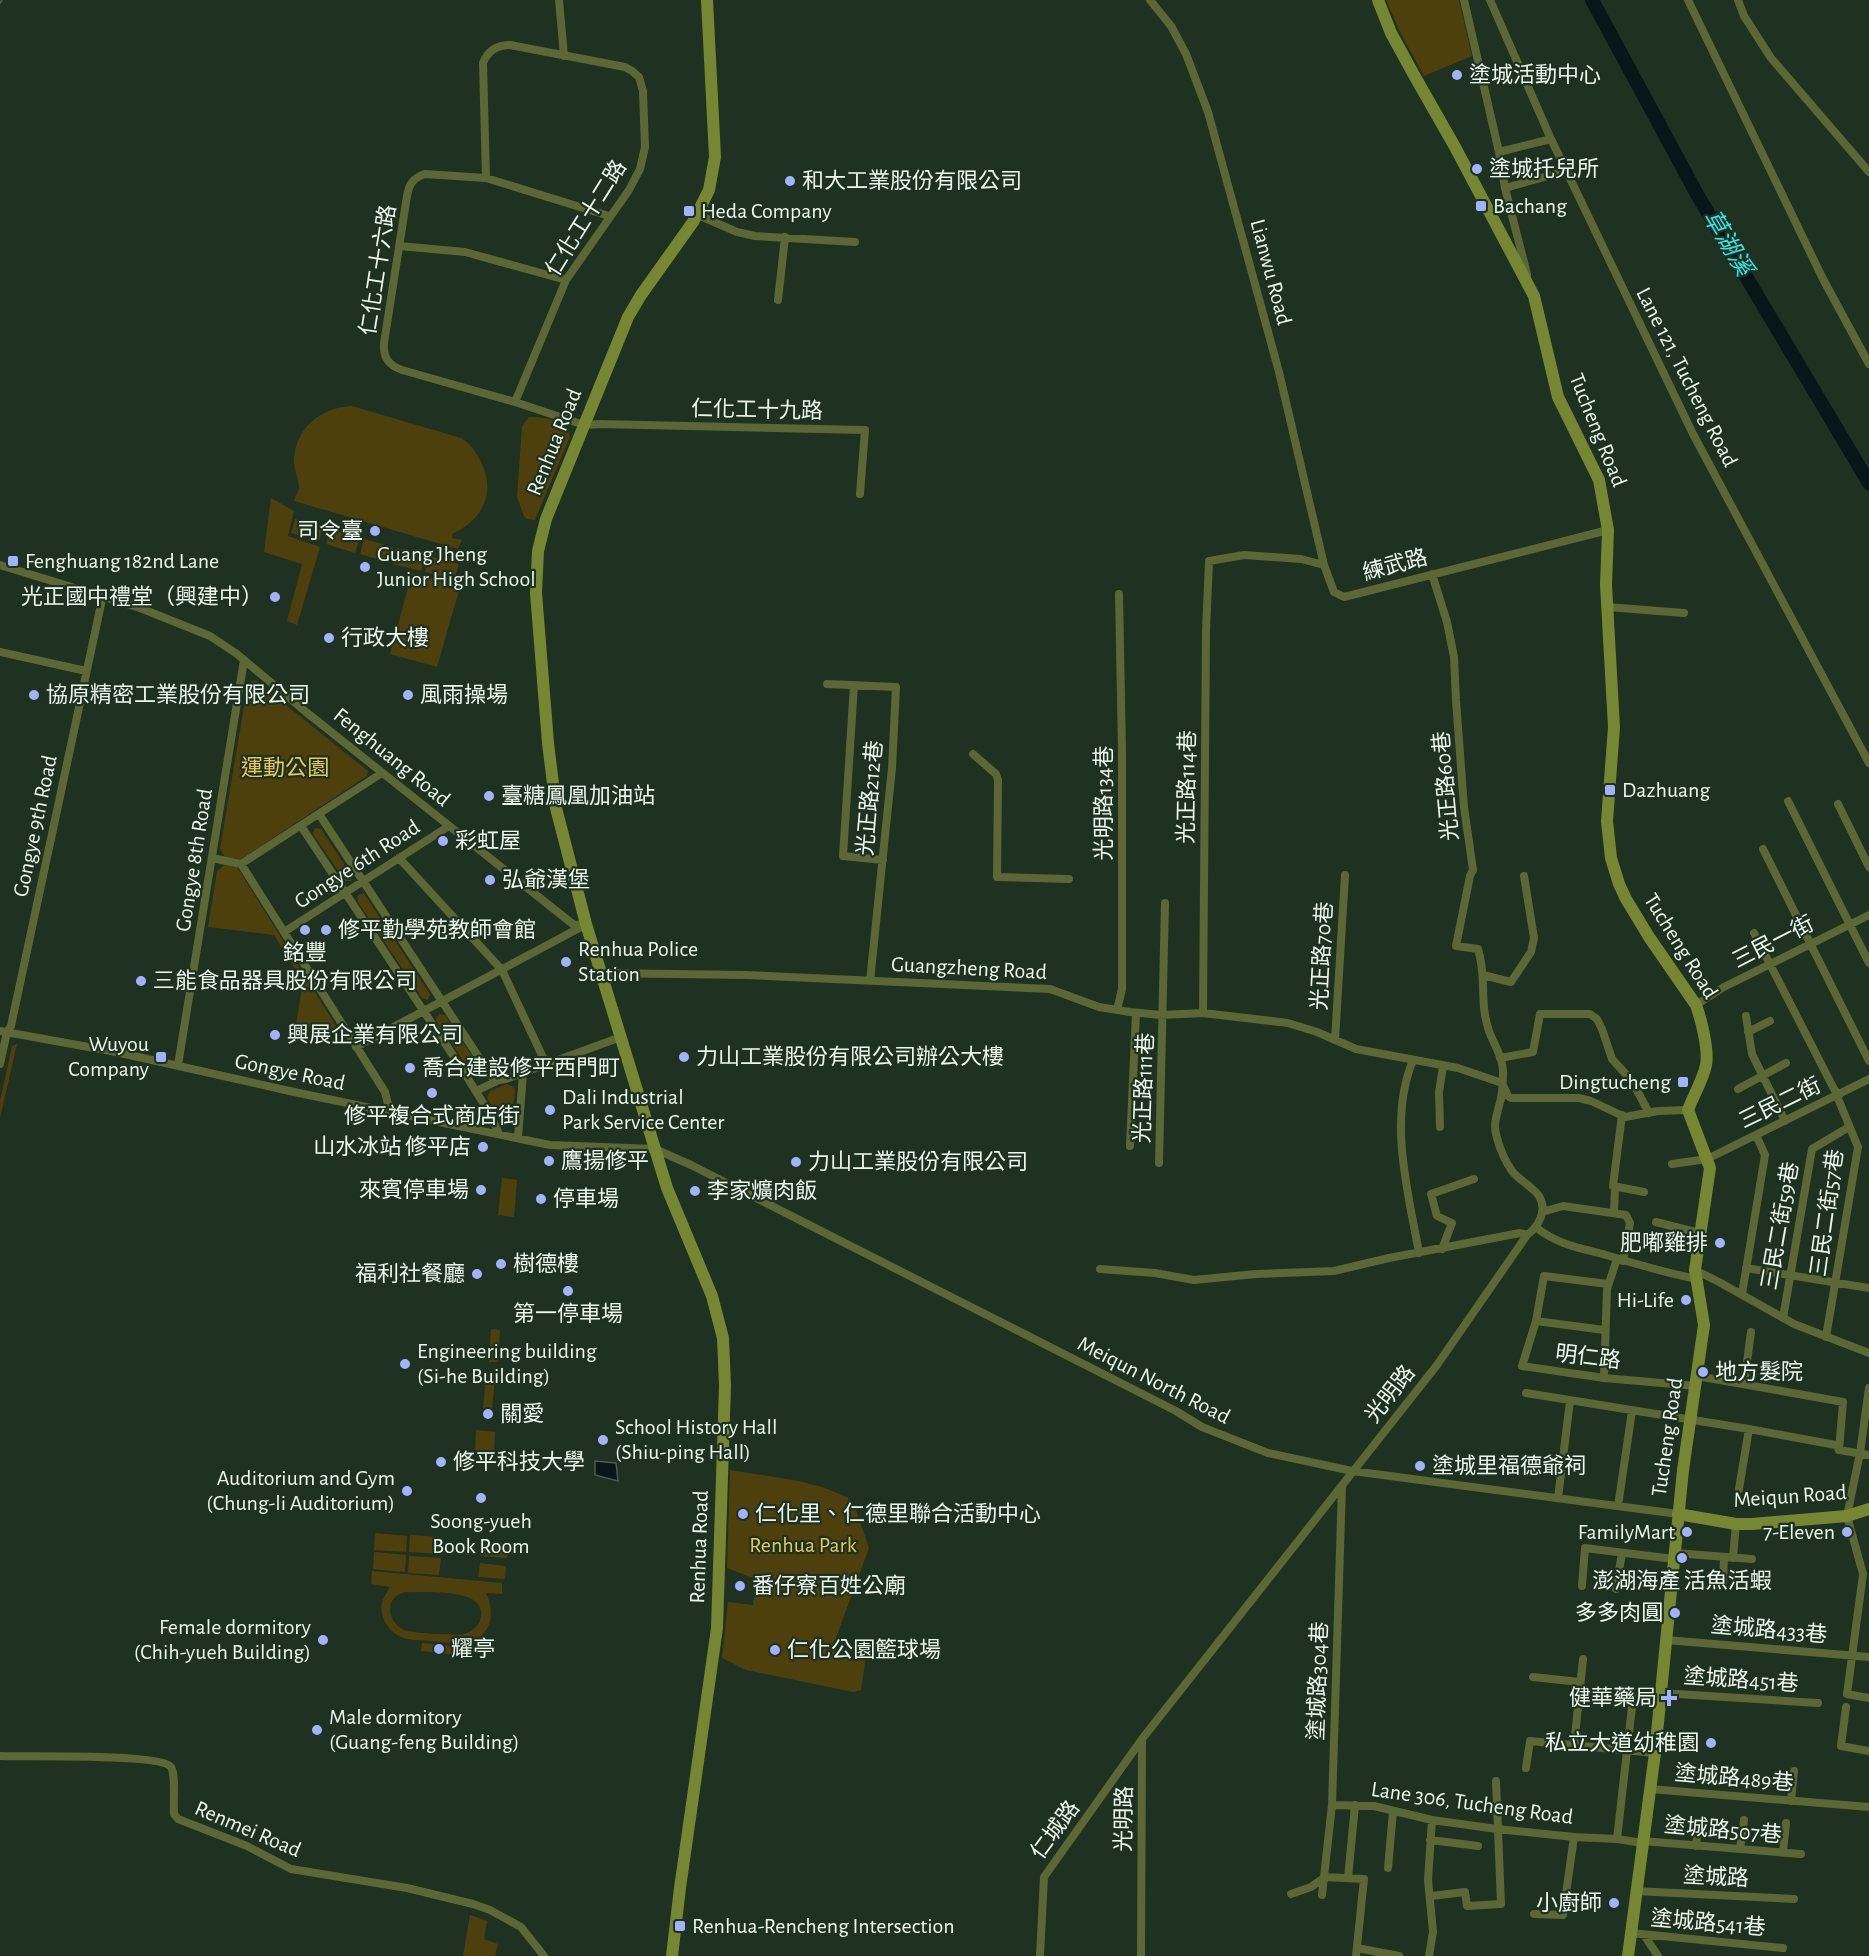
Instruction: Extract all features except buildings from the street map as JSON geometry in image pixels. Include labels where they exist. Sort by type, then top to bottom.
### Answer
[{"type":"street","points":[[559,0],[564,56]]},
{"type":"street","name":"Renhua Road","points":[[672,1956],[717,1628],[725,1366],[723,1338],[712,1296],[667,1188],[586,924],[554,796],[537,625],[536,578],[540,537],[552,501],[620,336],[635,304],[698,215],[709,190],[715,157],[707,0]]},
{"type":"street","name":"Lianwu Road","points":[[1150,0],[1171,26],[1186,54],[1208,112],[1279,372],[1324,565]]},
{"type":"street","name":"Tucheng Road","points":[[1378,0],[1402,54],[1530,286],[1547,344],[1554,385],[1562,408],[1599,480],[1608,530],[1607,607],[1614,727],[1607,821],[1611,858],[1626,899],[1696,1005],[1701,1017],[1706,1065],[1688,1110],[1710,1168],[1699,1233],[1696,1275],[1704,1325],[1678,1514],[1655,1753],[1628,1956]]},
{"type":"street","points":[[1464,0],[1500,152],[1505,188],[1530,286]]},
{"type":"street","name":"Lane 121, Tucheng Road","points":[[1490,0],[1566,171],[1694,434],[1869,763]]},
{"type":"street","points":[[1688,0],[1823,279],[1869,364]]},
{"type":"street","points":[[1738,0],[1744,16],[1771,58],[1869,172]]},
{"type":"street","name":"仁化工十二路","points":[[486,178],[483,78],[485,57],[495,48],[505,45],[629,69],[639,77],[645,138],[643,159],[635,181],[566,280],[515,402]]},
{"type":"street","points":[[1500,152],[1551,138]]},
{"type":"street","points":[[1505,188],[1566,171]]},
{"type":"street","name":"仁化工十六路","points":[[584,425],[392,366],[386,360],[384,342],[408,190],[416,177],[425,174],[486,178],[609,216]]},
{"type":"street","points":[[698,215],[737,232],[755,236],[855,242]]},
{"type":"street","points":[[778,300],[785,237]]},
{"type":"street","points":[[399,246],[465,252],[566,280]]},
{"type":"street","name":"仁化工十九路","points":[[584,425],[865,430],[860,494]]},
{"type":"street","name":"練武路","points":[[1324,565],[1334,592],[1344,597],[1608,530]]},
{"type":"street","name":"光正路114巷","points":[[1203,1013],[1206,631],[1209,561],[1244,555],[1301,559],[1324,565]]},
{"type":"street","name":"Fenghuang Road","points":[[0,565],[103,596],[198,630],[224,645],[574,925],[586,924]]},
{"type":"street","name":"光正路60巷","points":[[1432,574],[1447,621],[1454,657],[1464,807],[1473,870],[1456,946],[1478,949],[1483,965],[1482,997],[1488,1028],[1500,1058],[1503,1075],[1500,1106],[1494,1126],[1502,1152],[1513,1172],[1539,1195],[1542,1212]]},
{"type":"street","name":"光明路134巷","points":[[1117,1010],[1122,989],[1119,594]]},
{"type":"street","name":"Gongye 9th Road","points":[[0,1064],[3,1032],[13,1014],[103,596]]},
{"type":"street","points":[[1607,607],[1684,613]]},
{"type":"street","points":[[0,652],[86,671]]},
{"type":"street","name":"Gongye 8th Road","points":[[178,1065],[244,660]]},
{"type":"street","name":"光正路212巷","points":[[827,684],[896,687],[892,768],[870,981]]},
{"type":"street","points":[[854,685],[843,856],[883,860]]},
{"type":"street","points":[[973,754],[996,774],[998,780],[997,877],[1069,879]]},
{"type":"street","points":[[213,858],[242,864],[382,773]]},
{"type":"street","points":[[1788,801],[1869,963]]},
{"type":"street","points":[[1838,804],[1869,867]]},
{"type":"street","points":[[319,814],[495,1082]]},
{"type":"street","points":[[301,826],[476,1091],[499,1134]]},
{"type":"street","name":"Gongye 6th Road","points":[[285,932],[449,826]]},
{"type":"street","points":[[1763,849],[1869,1061]]},
{"type":"street","points":[[399,858],[502,970],[546,1064]]},
{"type":"street","points":[[242,864],[385,1092],[390,1112]]},
{"type":"street","name":"光正路70巷","points":[[1335,1040],[1345,874]]},
{"type":"street","points":[[1483,975],[1511,982],[1531,952],[1534,938],[1524,876]]},
{"type":"street","name":"光正路111巷","points":[[1159,1163],[1165,903]]},
{"type":"street","name":"三民一街","points":[[1696,1005],[1724,987],[1869,915]]},
{"type":"street","points":[[356,1047],[586,924]]},
{"type":"street","name":"三民二街57巷","points":[[1754,933],[1838,1095],[1858,1147],[1826,1337]]},
{"type":"street","name":"Guangzheng Road","points":[[601,973],[681,973],[1050,988],[1099,1006],[1136,1013],[1164,1015],[1203,1013],[1288,1023],[1317,1032],[1356,1049],[1483,1075],[1502,1083],[1511,1098],[1579,1098],[1622,1115]]},
{"type":"street","name":"光正路111巷","points":[[1130,1146],[1136,1013]]},
{"type":"street","points":[[1500,1058],[1533,1052],[1540,1014],[1590,1014],[1597,1019],[1602,1029],[1612,1059],[1632,1081],[1649,1113]]},
{"type":"street","points":[[1746,1016],[1752,1054],[1785,1121]]},
{"type":"street","points":[[1748,1032],[1770,1021]]},
{"type":"street","name":"Gongye Road","points":[[3,1032],[178,1065],[390,1112],[562,1146],[655,1149]]},
{"type":"street","points":[[476,1091],[495,1082],[621,1037]]},
{"type":"street","points":[[1413,1060],[1402,1101],[1401,1127],[1407,1187],[1419,1253]]},
{"type":"street","points":[[1737,1089],[1786,1064]]},
{"type":"street","points":[[1440,1127],[1439,1092],[1443,1066]]},
{"type":"street","points":[[518,1138],[523,1073]]},
{"type":"street","name":"三民二街","points":[[1675,1166],[1707,1159],[1869,1079]]},
{"type":"street","points":[[1644,1192],[1613,1186],[1622,1115],[1628,1117],[1688,1110]]},
{"type":"street","name":"三民二街59巷","points":[[1783,1318],[1812,1149],[1850,1127]]},
{"type":"street","points":[[1742,1294],[1765,1155],[1756,1135]]},
{"type":"street","name":"Meiqun North Road","points":[[655,1149],[946,1294],[1176,1411],[1202,1427],[1268,1453],[1352,1472],[1678,1514]]},
{"type":"street","points":[[1442,1249],[1452,1223],[1437,1216],[1431,1194],[1474,1179]]},
{"type":"street","points":[[1614,1213],[1616,1186]]},
{"type":"street","points":[[1100,1269],[1155,1273],[1194,1280],[1256,1274],[1334,1271],[1520,1233],[1527,1235],[1537,1228],[1542,1212],[1563,1206],[1626,1215],[1630,1223],[1620,1260],[1608,1284],[1604,1329],[1604,1378]]},
{"type":"street","points":[[1656,1222],[1699,1233]]},
{"type":"street","points":[[1537,1228],[1569,1246],[1620,1260],[1696,1275],[1742,1294],[1783,1318],[1869,1353]]},
{"type":"street","name":"光明路","points":[[1141,1956],[1142,1739],[1437,1365],[1527,1235]]},
{"type":"street","points":[[1746,1268],[1869,1288]]},
{"type":"street","points":[[1604,1329],[1536,1321],[1544,1276],[1608,1284]]},
{"type":"street","name":"明仁路","points":[[1536,1321],[1522,1366],[1604,1378],[1744,1384],[1843,1402],[1839,1450]]},
{"type":"street","points":[[1744,1384],[1751,1332]]},
{"type":"street","points":[[1869,1388],[1865,1454],[1847,1516],[1863,1574],[1847,1694],[1869,1698]]},
{"type":"street","points":[[1526,1393],[1749,1429],[1836,1445],[1839,1450],[1865,1454]]},
{"type":"street","points":[[1558,1498],[1570,1401]]},
{"type":"street","points":[[1618,1506],[1632,1411]]},
{"type":"street","points":[[1739,1489],[1749,1429]]},
{"type":"street","name":"塗城路304巷","points":[[1322,1895],[1332,1804],[1342,1486]]},
{"type":"street","name":"Meiqun Road","points":[[1678,1514],[1736,1524],[1752,1524],[1847,1516],[1869,1509]]},
{"type":"street","points":[[1723,1586],[1736,1524]]},
{"type":"street","points":[[1582,1586],[1585,1548],[1622,1553],[1752,1559]]},
{"type":"street","points":[[1616,1588],[1622,1553]]},
{"type":"street","name":"塗城路433巷","points":[[1666,1640],[1869,1657]]},
{"type":"street","points":[[1574,1745],[1582,1659]]},
{"type":"street","points":[[1533,1677],[1581,1682]]},
{"type":"street","name":"塗城路451巷","points":[[1661,1692],[1818,1703]]},
{"type":"street","points":[[1617,1839],[1634,1698]]},
{"type":"street","points":[[1846,1707],[1841,1746],[1869,1751]]},
{"type":"street","name":"仁城路","points":[[1040,1956],[1044,1877],[1142,1739]]},
{"type":"street","points":[[1526,1768],[1530,1741],[1655,1753]]},
{"type":"street","name":"Renmei Road","points":[[0,1756],[54,1758],[106,1756],[167,1764],[172,1770],[174,1814],[178,1819],[247,1846],[291,1869],[406,1888],[482,1907],[521,1927],[544,1956]]},
{"type":"street","points":[[1791,1801],[1794,1771]]},
{"type":"street","points":[[1431,1896],[1465,1892],[1467,1906],[1501,1904],[1496,1782]]},
{"type":"street","name":"塗城路489巷","points":[[1650,1789],[1869,1807]]},
{"type":"street","name":"Lane 306, Tucheng Road","points":[[1332,1804],[1374,1806],[1432,1820],[1497,1829],[1642,1842]]},
{"type":"street","points":[[1348,1878],[1355,1805]]},
{"type":"street","points":[[1388,1868],[1393,1811]]},
{"type":"street","points":[[1429,1956],[1433,1932],[1428,1862],[1432,1820]]},
{"type":"street","points":[[1740,1849],[1743,1820]]},
{"type":"street","points":[[1783,1852],[1786,1823]]},
{"type":"street","points":[[1696,1846],[1698,1824]]},
{"type":"street","points":[[1534,1914],[1563,1914],[1574,1837]]},
{"type":"street","points":[[1430,1840],[1478,1846]]},
{"type":"street","name":"塗城路507巷","points":[[1642,1842],[1801,1854]]},
{"type":"street","points":[[1291,1894],[1311,1887],[1325,1877],[1364,1879],[1357,1952],[1399,1956]]},
{"type":"street","name":"塗城路","points":[[1635,1891],[1794,1899]]},
{"type":"street","name":"塗城路541巷","points":[[1631,1933],[1783,1948]]},
{"type":"street","points":[[1644,1935],[1658,1956]]},
{"type":"green space","points":[[1386,0],[1459,0],[1472,56],[1424,76]]},
{"type":"green space","points":[[352,406],[461,438],[474,450],[485,472],[487,494],[479,513],[472,521],[452,534],[452,538],[462,540],[458,549],[294,501],[299,489],[294,465],[295,450],[304,430],[320,415],[341,407]]},
{"type":"green space","points":[[529,417],[560,423],[568,431],[570,437],[535,520],[524,516],[517,497],[522,426]]},
{"type":"green space","points":[[271,498],[294,511],[288,536],[320,547],[297,625],[287,621],[302,564],[264,552]]},
{"type":"green space","points":[[295,519],[323,527],[319,541],[291,533]]},
{"type":"green space","points":[[330,529],[360,538],[355,553],[326,544]]},
{"type":"green space","points":[[364,539],[393,547],[388,562],[360,554]]},
{"type":"green space","points":[[397,548],[426,556],[421,571],[393,564]]},
{"type":"green space","points":[[429,556],[459,564],[454,580],[425,572]]},
{"type":"green space","points":[[412,573],[460,587],[437,667],[390,654]]},
{"type":"green space","name":"運動公園","points":[[255,680],[368,771],[367,776],[241,859],[225,857],[220,849],[248,683]]},
{"type":"green space","points":[[315,828],[321,829],[351,875],[351,881],[345,881],[313,834]]},
{"type":"green space","points":[[224,865],[237,867],[341,1034],[296,1024],[303,982],[274,935],[208,927],[217,871]]},
{"type":"green space","points":[[363,893],[430,994],[428,1000],[422,998],[358,902],[357,896]]},
{"type":"green space","points":[[439,1014],[445,1015],[474,1059],[466,1065],[436,1020]]},
{"type":"green space","points":[[17,1044],[0,1118],[0,1101],[12,1046]]},
{"type":"green space","points":[[507,1084],[515,1090],[510,1122],[498,1119],[487,1097],[490,1091]]},
{"type":"green space","points":[[502,1178],[517,1180],[514,1217],[498,1215]]},
{"type":"green space","points":[[491,1329],[500,1330],[498,1362],[489,1362]]},
{"type":"green space","points":[[486,1376],[495,1377],[492,1410],[483,1409]]},
{"type":"green space","points":[[476,1430],[495,1432],[494,1452],[475,1451]]},
{"type":"green space","name":"Renhua Park","points":[[730,1470],[799,1481],[825,1488],[847,1497],[855,1507],[869,1548],[834,1643],[849,1656],[866,1656],[861,1690],[853,1692],[746,1670],[722,1658],[728,1602],[753,1605],[755,1587],[753,1578],[727,1568]]},
{"type":"green space","points":[[375,1533],[407,1536],[406,1552],[374,1550]]},
{"type":"green space","points":[[410,1535],[442,1537],[440,1554],[409,1552]]},
{"type":"green space","points":[[481,1544],[508,1546],[507,1558],[480,1556]]},
{"type":"green space","points":[[374,1552],[406,1555],[405,1572],[373,1569]]},
{"type":"green space","points":[[409,1556],[441,1558],[439,1575],[408,1573]]},
{"type":"green space","points":[[480,1563],[506,1566],[505,1579],[478,1577]]},
{"type":"green space","points":[[372,1571],[502,1583],[502,1594],[486,1593],[491,1617],[486,1631],[474,1641],[453,1644],[408,1639],[397,1635],[386,1624],[381,1609],[390,1587],[371,1584]],"holes":[[[405,1592],[439,1592],[464,1596],[480,1607],[480,1621],[474,1629],[461,1635],[404,1630],[396,1624],[390,1611],[393,1599]]]},
{"type":"green space","name":"耀亭","points":[[422,1643],[456,1646],[455,1655],[421,1651]]},
{"type":"green space","points":[[470,1915],[487,1921],[484,1939],[498,1944],[495,1956],[463,1956]]},
{"type":"shaded area","points":[[595,1461],[616,1463],[618,1481],[595,1475]]},
{"type":"waterway","name":"草湖溪","points":[[1592,0],[1698,196],[1869,483]]},
{"type":"place","name":"塗城活動中心","points":[[1457,75]]},
{"type":"place","name":"塗城托兒所","points":[[1477,169]]},
{"type":"place","name":"和大工業股份有限公司","points":[[790,181]]},
{"type":"place","name":"Bachang","points":[[1481,206]]},
{"type":"place","name":"Heda Company","points":[[689,211]]},
{"type":"place","name":"司令臺","points":[[375,531]]},
{"type":"place","name":"Fenghuang 182nd Lane","points":[[13,561]]},
{"type":"place","name":"Guang Jheng Junior High School","points":[[365,567]]},
{"type":"place","name":"光正國中禮堂（興建中）","points":[[275,597]]},
{"type":"place","name":"行政大樓","points":[[329,638]]},
{"type":"place","name":"協原精密工業股份有限公司","points":[[34,695]]},
{"type":"place","name":"風雨操場","points":[[408,695]]},
{"type":"place","name":"Dazhuang","points":[[1610,790]]},
{"type":"place","name":"臺糖鳳凰加油站","points":[[489,796]]},
{"type":"place","name":"彩虹屋","points":[[443,841]]},
{"type":"place","name":"弘爺漢堡","points":[[490,880]]},
{"type":"place","name":"銘豐","points":[[305,930]]},
{"type":"place","name":"修平勤學苑教師會館","points":[[326,930]]},
{"type":"place","name":"Renhua Police Station","points":[[566,962]]},
{"type":"place","name":"三能食品器具股份有限公司","points":[[141,981]]},
{"type":"place","name":"興展企業有限公司","points":[[275,1035]]},
{"type":"place","name":"Wuyou Company","points":[[161,1057]]},
{"type":"place","name":"力山工業股份有限公司辦公大樓","points":[[684,1057]]},
{"type":"place","name":"喬合建設修平西門町","points":[[410,1068]]},
{"type":"place","name":"Dingtucheng","points":[[1683,1082]]},
{"type":"place","name":"修平複合式商店街","points":[[432,1093]]},
{"type":"place","name":"Dali Industrial Park Service Center","points":[[550,1110]]},
{"type":"place","name":"山水冰站 修平店","points":[[483,1147]]},
{"type":"place","name":"鷹揚修平","points":[[549,1161]]},
{"type":"place","name":"力山工業股份有限公司","points":[[796,1162]]},
{"type":"place","name":"來賓停車場","points":[[481,1190]]},
{"type":"place","name":"李家爌肉飯","points":[[695,1191]]},
{"type":"place","name":"停車場","points":[[541,1199]]},
{"type":"place","name":"肥嘟雞排","points":[[1720,1243]]},
{"type":"place","name":"樹德樓","points":[[501,1264]]},
{"type":"place","name":"福利社餐廳","points":[[477,1274]]},
{"type":"place","name":"第一停車場","points":[[568,1291]]},
{"type":"place","name":"Hi-Life","points":[[1686,1300]]},
{"type":"place","name":"Engineering building (Si-he Building)","points":[[405,1364]]},
{"type":"place","name":"地方髮院","points":[[1703,1372]]},
{"type":"place","name":"關愛","points":[[488,1414]]},
{"type":"place","name":"School History Hall (Shiu-ping Hall)","points":[[603,1440]]},
{"type":"place","name":"修平科技大學","points":[[441,1462]]},
{"type":"place","name":"塗城里福德爺祠","points":[[1420,1466]]},
{"type":"place","name":"Auditorium and Gym (Chung-li Auditorium)","points":[[407,1491]]},
{"type":"place","name":"Soong-yueh Book Room","points":[[481,1498]]},
{"type":"place","name":"仁化里、仁德里聯合活動中心","points":[[743,1514]]},
{"type":"place","name":"FamilyMart","points":[[1687,1532]]},
{"type":"place","name":"7-Eleven","points":[[1847,1532]]},
{"type":"place","name":"澎湖海產 活魚活蝦","points":[[1682,1558]]},
{"type":"place","name":"番仔寮百姓公廟","points":[[740,1586]]},
{"type":"place","name":"多多肉圓","points":[[1675,1613]]},
{"type":"place","name":"Female dormitory (Chih-yueh Building)","points":[[323,1640]]},
{"type":"place","name":"耀亭","points":[[439,1649]]},
{"type":"place","name":"仁化公園籃球場","points":[[775,1650]]},
{"type":"place","name":"健華藥局","points":[[1669,1698]]},
{"type":"place","name":"Male dormitory (Guang-feng Building)","points":[[317,1730]]},
{"type":"place","name":"私立大道幼稚園","points":[[1711,1743]]},
{"type":"place","name":"小廚師","points":[[1614,1903]]},
{"type":"place","name":"Renhua-Rencheng Intersection","points":[[680,1926]]}]
